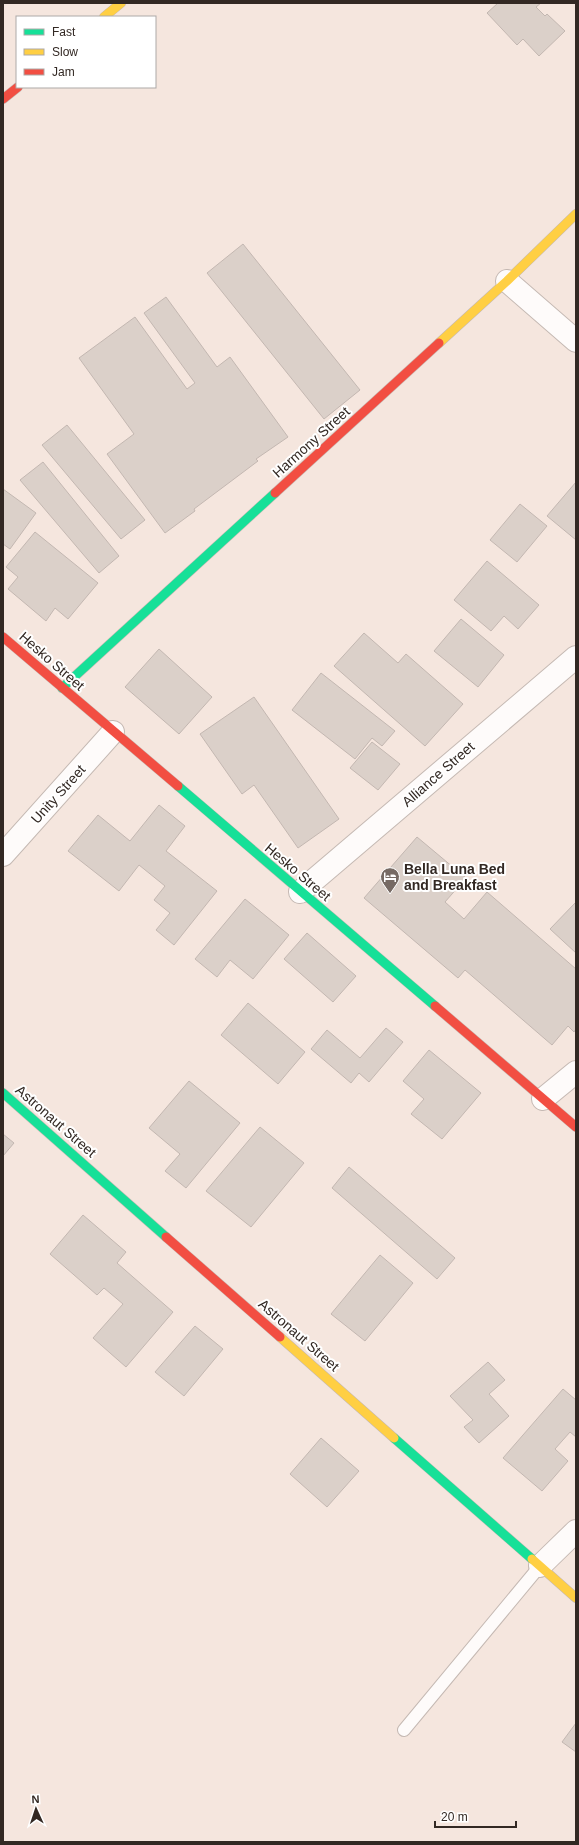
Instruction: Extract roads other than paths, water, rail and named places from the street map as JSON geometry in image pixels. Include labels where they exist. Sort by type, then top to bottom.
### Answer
[{"type":"street","points":[[105,16],[121,3]]},
{"type":"street","points":[[3,99],[17,88]]},
{"type":"street","name":"Harmony Street","points":[[62,688],[507,281],[576,214]]},
{"type":"street","points":[[507,281],[576,341]]},
{"type":"street","name":"Hesko Street","points":[[3,637],[576,1128]]},
{"type":"street","name":"Alliance Street","points":[[300,892],[576,656]]},
{"type":"street","name":"Unity Street","points":[[3,855],[113,732]]},
{"type":"street","points":[[543,1099],[576,1072]]},
{"type":"street","name":"Astronaut Street","points":[[3,1093],[576,1598]]},
{"type":"street","points":[[540,1566],[576,1531]]},
{"type":"lane","points":[[404,1730],[540,1566]]},
{"type":"place","name":"Bella Luna Bed and Breakfast","points":[[390,894]]}]
